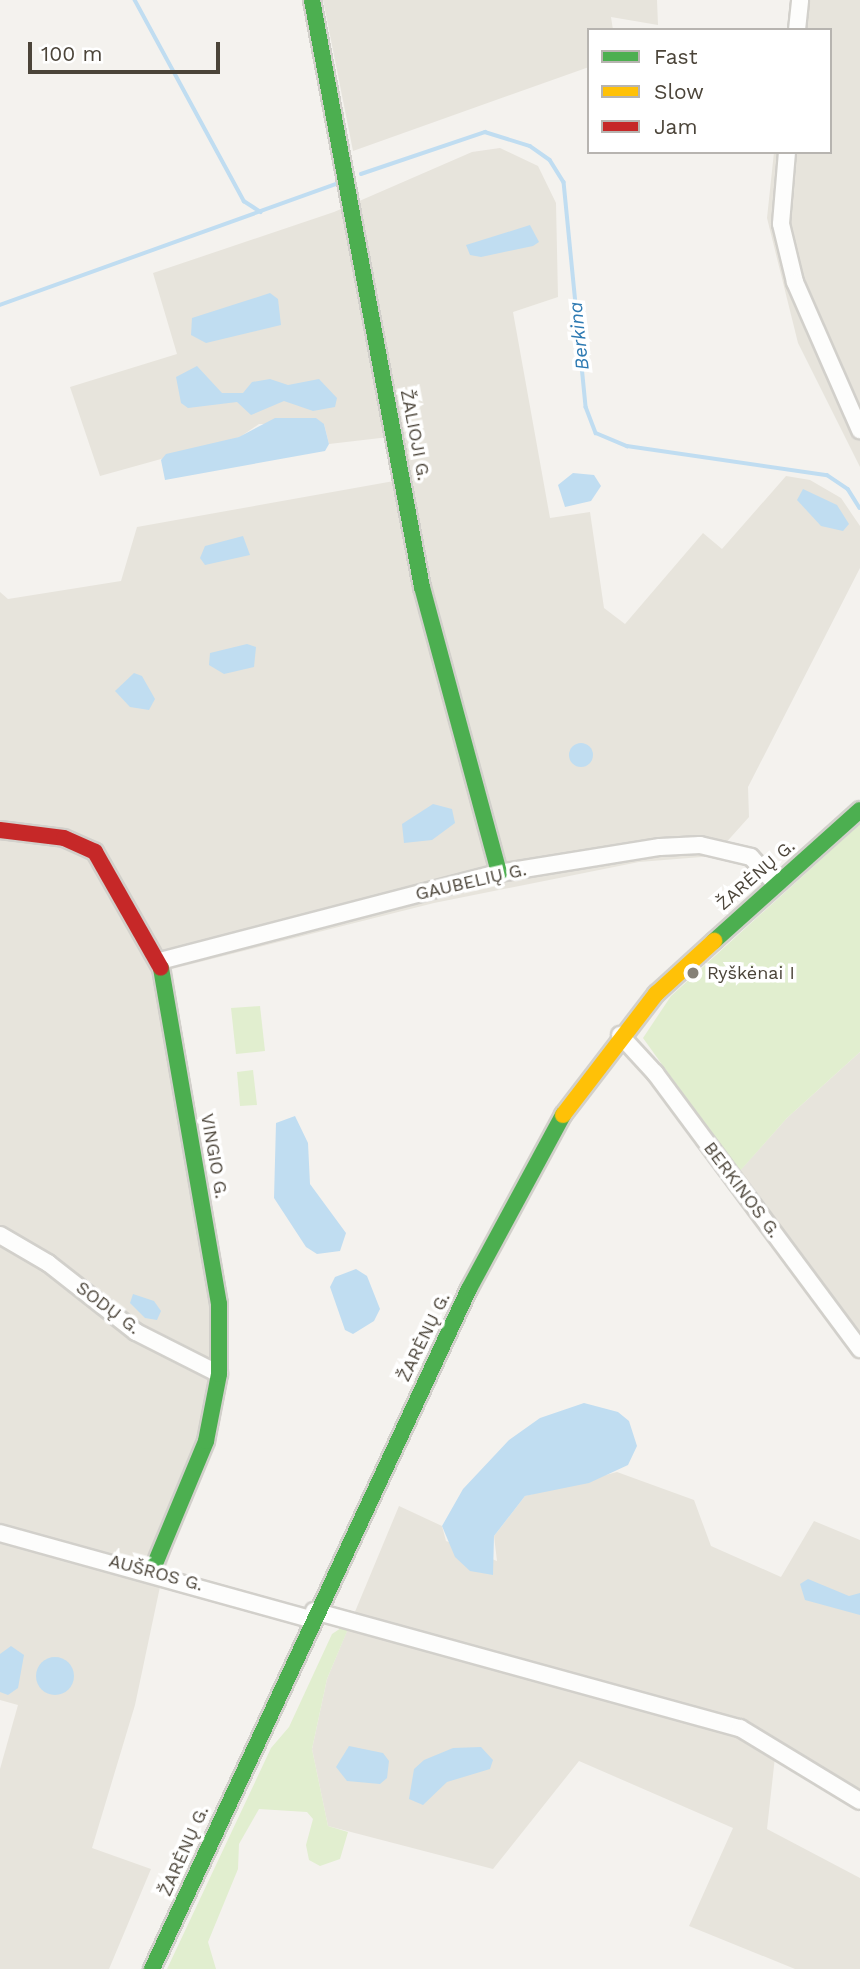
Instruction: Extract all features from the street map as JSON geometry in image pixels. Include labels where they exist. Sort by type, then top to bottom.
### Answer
[{"type":"street","name":"ŽALIOJI G.","points":[[312,0],[422,587],[499,873]]},
{"type":"street","points":[[797,28],[800,0]]},
{"type":"street","points":[[787,154],[781,224],[795,282],[860,430]]},
{"type":"street","name":"ŽARĖNŲ G.","points":[[152,1969],[312,1615],[510,1205],[560,1120],[620,1035],[695,954],[860,810]]},
{"type":"street","name":"VINGIO G.","points":[[0,830],[64,838],[95,852],[160,961],[219,1304],[219,1374],[206,1441],[152,1571]]},
{"type":"street","name":"GAUBELIŲ G.","points":[[160,961],[499,873],[700,845],[751,857],[775,884]]},
{"type":"street","name":"BERKINOS G.","points":[[620,1035],[655,1073],[860,1349]]},
{"type":"street","name":"SODŲ G.","points":[[0,1235],[48,1263],[136,1332],[219,1374]]},
{"type":"street","name":"AUŠROS G.","points":[[0,1533],[740,1728],[860,1801]]},
{"type":"shaded area","points":[[323,0],[657,0],[658,25],[611,17],[613,28],[587,28],[587,68],[353,151]]},
{"type":"shaded area","points":[[790,0],[860,0],[860,467],[798,343],[767,218],[774,154],[832,154],[832,28],[787,28]]},
{"type":"shaded area","points":[[500,148],[538,166],[556,203],[558,297],[513,312],[550,518],[590,512],[604,608],[625,624],[703,533],[722,549],[786,476],[810,480],[841,498],[860,526],[860,568],[748,787],[749,817],[714,856],[639,862],[434,903],[172,969],[223,1284],[195,1483],[161,1582],[135,1705],[92,1848],[151,1869],[109,1969],[0,1969],[0,1769],[18,1705],[0,1700],[0,592],[8,599],[121,581],[137,527],[394,481],[389,437],[329,444],[324,424],[259,424],[240,437],[100,476],[70,387],[177,354],[153,273],[334,212],[472,152]]},
{"type":"shaded area","points":[[860,1052],[860,1359],[728,1184],[787,1118]]},
{"type":"shaded area","points":[[617,1472],[694,1500],[711,1546],[781,1577],[814,1521],[860,1540],[860,1801],[776,1748],[767,1829],[860,1878],[860,1969],[795,1969],[689,1926],[733,1828],[579,1761],[493,1869],[328,1826],[312,1749],[327,1679],[399,1506],[442,1526],[446,1541],[497,1561],[494,1536],[525,1496]]},
{"type":"green space","points":[[860,824],[860,1052],[787,1118],[739,1172],[643,1038],[671,996]]},
{"type":"green space","points":[[260,1006],[265,1051],[236,1054],[231,1008]]},
{"type":"green space","points":[[253,1070],[257,1105],[240,1106],[237,1072]]},
{"type":"green space","points":[[341,1628],[348,1629],[327,1679],[312,1749],[328,1826],[348,1832],[340,1859],[320,1866],[309,1860],[306,1845],[313,1819],[307,1812],[259,1809],[239,1844],[238,1869],[208,1942],[216,1969],[167,1969],[271,1748],[289,1727],[332,1634]]},
{"type":"water","points":[[530,225],[539,242],[533,246],[481,257],[470,255],[466,245]]},
{"type":"water","points":[[270,293],[278,299],[281,325],[206,343],[191,335],[192,318]]},
{"type":"water","points":[[197,366],[222,393],[243,393],[252,382],[270,379],[288,385],[319,379],[337,398],[335,407],[313,411],[284,401],[251,415],[237,402],[188,408],[181,403],[176,377]]},
{"type":"water","points":[[275,418],[316,418],[324,424],[329,444],[325,451],[165,480],[161,460],[166,454],[239,437]]},
{"type":"water","points":[[573,473],[594,475],[601,486],[591,501],[565,507],[558,485]]},
{"type":"water","points":[[803,489],[837,505],[849,524],[843,531],[821,526],[797,500]]},
{"type":"water","points":[[243,536],[250,555],[205,565],[200,558],[205,546]]},
{"type":"water","points":[[247,644],[256,647],[254,667],[224,674],[209,665],[210,653]]},
{"type":"water","points":[[134,673],[142,676],[155,699],[149,710],[130,707],[115,691]]},
{"type":"water","points":[[581,743],[590,746],[593,755],[590,764],[581,767],[572,764],[569,755],[572,746]]},
{"type":"water","points":[[433,804],[452,809],[455,823],[432,840],[404,843],[402,824]]},
{"type":"water","points":[[295,1116],[308,1143],[310,1184],[346,1233],[340,1251],[317,1254],[306,1247],[274,1198],[276,1123]]},
{"type":"water","points":[[356,1269],[367,1276],[380,1309],[374,1321],[353,1334],[345,1330],[330,1287],[335,1277]]},
{"type":"water","points":[[133,1294],[154,1301],[161,1311],[157,1320],[145,1318],[130,1303]]},
{"type":"water","points":[[584,1403],[618,1412],[629,1421],[637,1446],[628,1465],[589,1483],[525,1496],[494,1536],[493,1575],[470,1571],[455,1557],[442,1526],[463,1489],[509,1440],[540,1418]]},
{"type":"water","points":[[808,1579],[849,1596],[860,1593],[860,1615],[805,1600],[800,1584]]},
{"type":"water","points":[[11,1646],[24,1655],[18,1688],[8,1695],[0,1692],[0,1654]]},
{"type":"water","points":[[55,1657],[68,1663],[74,1676],[68,1689],[55,1695],[42,1689],[36,1676],[42,1663]]},
{"type":"water","points":[[349,1746],[383,1753],[389,1761],[387,1778],[380,1784],[347,1781],[336,1767]]},
{"type":"water","points":[[481,1747],[493,1760],[490,1769],[447,1782],[423,1805],[409,1799],[414,1769],[424,1760],[453,1748]]},
{"type":"waterway","points":[[135,0],[244,201],[261,212]]},
{"type":"waterway","name":"Berkina","points":[[361,174],[485,132],[530,146],[550,160],[564,182],[586,407],[596,433],[627,446],[827,475],[848,489],[860,508]]},
{"type":"waterway","name":"Berkina","points":[[0,305],[336,184]]},
{"type":"traffic: fast","points":[[312,0],[422,587],[499,873]]},
{"type":"traffic: fast","points":[[714,941],[860,810]]},
{"type":"traffic: fast","points":[[152,1571],[206,1441],[219,1374],[219,1304],[161,968]]},
{"type":"traffic: fast","points":[[152,1969],[469,1289],[563,1115]]},
{"type":"traffic: slow","points":[[563,1115],[656,994],[714,941]]},
{"type":"traffic: jam","points":[[0,830],[64,838],[95,852],[161,968]]},
{"type":"place","name":"Ryškėnai I","points":[[693,973]]}]
